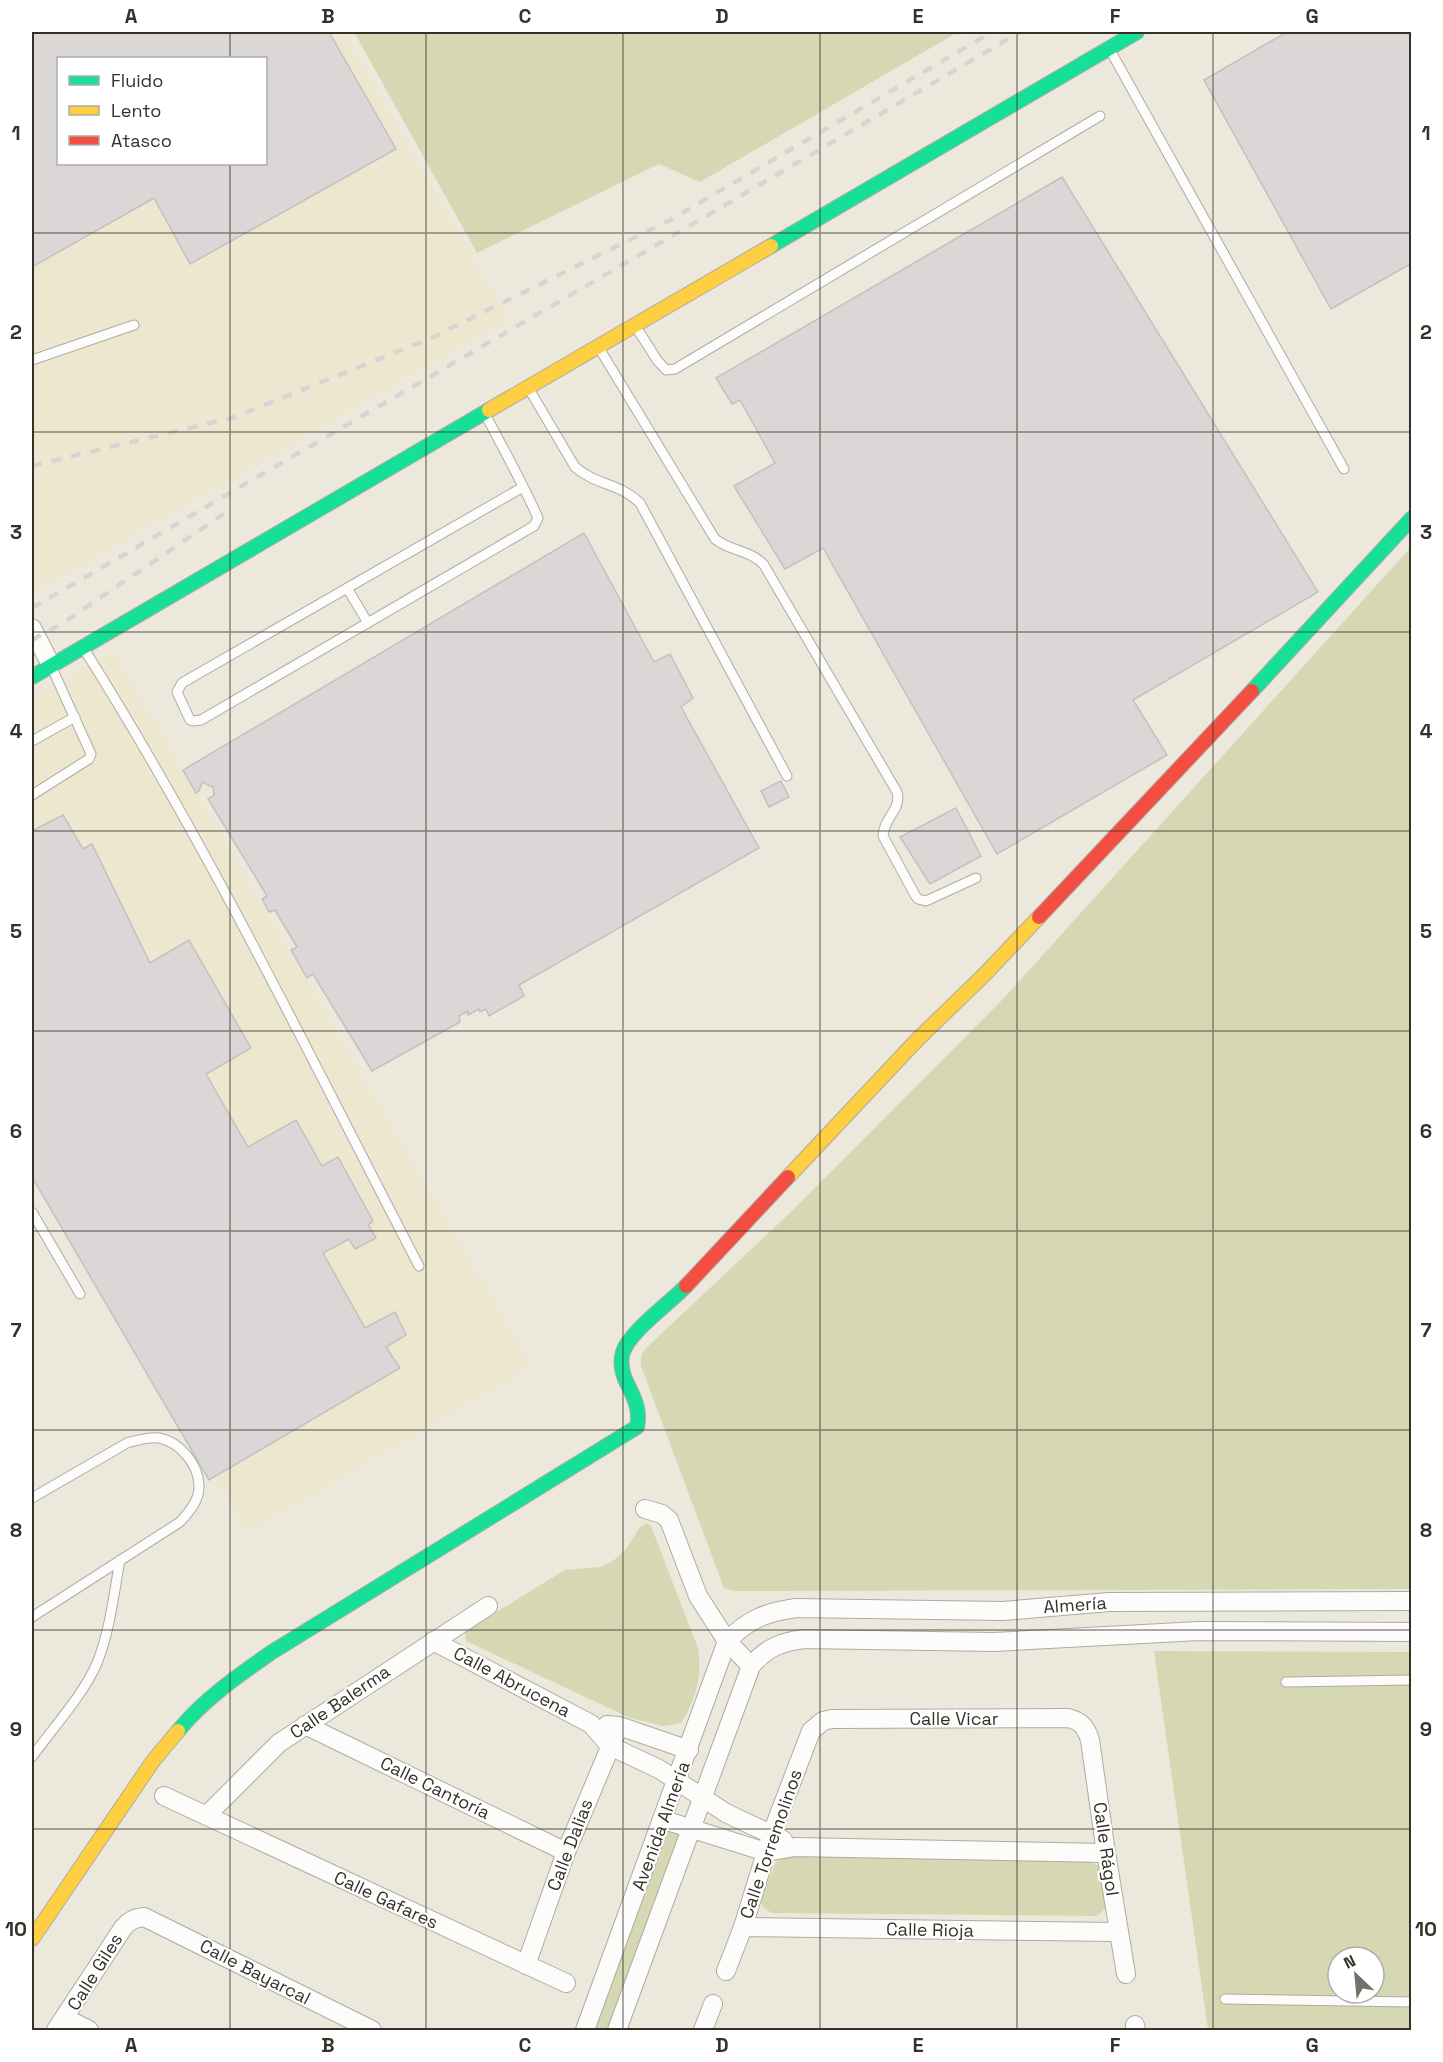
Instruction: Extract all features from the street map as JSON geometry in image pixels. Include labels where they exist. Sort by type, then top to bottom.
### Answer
[{"type":"street","points":[[32,677],[1137,32]]},
{"type":"street","points":[[32,1939],[153,1761],[187,1720],[229,1682],[272,1652],[637,1427],[638,1407],[621,1367],[620,1358],[629,1340],[681,1291],[910,1048],[985,974],[1412,518]]},
{"type":"street","points":[[32,628],[51,665]]},
{"type":"street","points":[[645,1509],[662,1514],[669,1520],[698,1596],[727,1641],[751,1666]]},
{"type":"street","points":[[1199,1631],[1201,1601]]},
{"type":"street","name":"Almería","points":[[742,1626],[777,1610],[796,1608],[1003,1611],[1109,1602],[1412,1601]]},
{"type":"street","name":"Calle Balerma","points":[[206,1816],[279,1743],[488,1606]]},
{"type":"street","name":"Avenida Almería","points":[[585,2031],[664,1820],[727,1641],[742,1626]]},
{"type":"street","name":"Almería","points":[[775,1645],[804,1639],[994,1642],[1199,1631],[1412,1632]]},
{"type":"street","name":"Calle Abrucena","points":[[433,1641],[591,1724],[610,1746],[643,1760],[677,1781]]},
{"type":"street","name":"Avenida Almería","points":[[617,2031],[751,1666],[761,1654],[775,1645]]},
{"type":"street","name":"Calle Vicar","points":[[823,1721],[832,1719],[1068,1718],[1084,1725]]},
{"type":"street","name":"Calle Torremolinos","points":[[726,1971],[743,1927],[772,1833],[811,1731],[823,1721]]},
{"type":"street","name":"Calle Abrucena","points":[[591,1724],[619,1726],[688,1750]]},
{"type":"street","name":"Calle Cantoría","points":[[305,1725],[566,1852]]},
{"type":"street","name":"Calle Rágol","points":[[1084,1725],[1090,1740],[1126,1974]]},
{"type":"street","name":"Calle Dalias","points":[[526,1965],[566,1852],[619,1726]]},
{"type":"street","points":[[677,1781],[739,1820],[772,1833],[795,1846]]},
{"type":"street","name":"Calle Gafares","points":[[164,1796],[566,1983]]},
{"type":"street","points":[[664,1820],[766,1852],[795,1846],[1106,1853]]},
{"type":"street","name":"Calle Bayarcal","points":[[137,1918],[144,1917],[372,2031]]},
{"type":"street","name":"Calle Giles","points":[[61,2024],[123,1928],[137,1918]]},
{"type":"street","name":"Calle Rioja","points":[[743,1927],[1118,1932]]},
{"type":"street","points":[[703,2031],[713,2004]]},
{"type":"street","points":[[61,2024],[89,2031]]},
{"type":"lane","points":[[1109,48],[1344,469]]},
{"type":"lane","points":[[635,325],[666,370],[675,369],[1100,116]]},
{"type":"lane","points":[[32,360],[134,325]]},
{"type":"lane","points":[[598,346],[715,539],[721,544],[759,559],[764,565],[897,792],[898,803],[884,826],[883,836],[915,895],[918,899],[926,901],[976,878]]},
{"type":"lane","points":[[528,387],[574,467],[596,481],[620,488],[640,503],[787,776]]},
{"type":"lane","points":[[485,412],[523,487],[538,518],[534,526],[201,720],[193,722],[187,716],[177,692],[182,682],[523,487]]},
{"type":"lane","points":[[347,588],[368,623]]},
{"type":"lane","points":[[83,647],[182,811],[419,1266]]},
{"type":"lane","points":[[32,795],[90,758],[90,751],[67,705],[51,665]]},
{"type":"lane","points":[[32,741],[75,717]]},
{"type":"lane","points":[[32,1212],[80,1294]]},
{"type":"lane","points":[[32,1498],[127,1443],[142,1438],[159,1438],[175,1444],[187,1454],[199,1485],[190,1512],[180,1522],[32,1617]]},
{"type":"lane","points":[[32,1757],[90,1678],[98,1662],[105,1640],[120,1560]]},
{"type":"lane","points":[[1286,1682],[1412,1680]]},
{"type":"lane","points":[[1224,1999],[1412,2002]]},
{"type":"shaded area","points":[[32,32],[344,32],[508,319],[32,594]]},
{"type":"shaded area","points":[[113,650],[532,1366],[248,1532],[32,1162],[32,698]]},
{"type":"green space","points":[[354,32],[958,32],[700,182],[659,164],[477,253]]},
{"type":"green space","points":[[1411,547],[1411,1589],[734,1591],[724,1588],[641,1366],[644,1350],[794,1209],[1005,997]]},
{"type":"green space","points":[[647,1523],[651,1526],[698,1648],[697,1687],[681,1723],[663,1726],[630,1718],[466,1641],[465,1633],[469,1629],[565,1570],[601,1567],[613,1561],[626,1549],[640,1527]]},
{"type":"green space","points":[[1154,1651],[1411,1652],[1411,2030],[1208,2030]]},
{"type":"green space","points":[[669,1829],[680,1833],[607,2030],[595,2030]]},
{"type":"green space","points":[[790,1856],[1092,1862],[1098,1866],[1107,1907],[1097,1916],[772,1913],[764,1908],[760,1900],[778,1859]]},
{"type":"building","points":[[32,32],[329,32],[396,149],[190,264],[154,198],[32,267]]},
{"type":"building","points":[[1287,32],[1412,32],[1412,263],[1331,309],[1204,80]]},
{"type":"building","points":[[1062,177],[1318,592],[1133,700],[1167,755],[997,854],[823,548],[785,569],[734,486],[775,463],[740,400],[732,404],[716,378]]},
{"type":"building","points":[[584,533],[654,662],[670,654],[693,698],[681,707],[759,848],[519,985],[524,996],[489,1016],[486,1009],[480,1012],[479,1009],[468,1015],[468,1011],[459,1016],[460,1022],[372,1071],[313,974],[307,978],[291,950],[297,947],[275,910],[269,912],[262,899],[267,896],[208,799],[214,795],[213,787],[202,782],[196,793],[183,770]]},
{"type":"building","points":[[781,781],[789,797],[769,807],[761,791]]},
{"type":"building","points":[[956,808],[981,856],[930,884],[900,837]]},
{"type":"building","points":[[63,815],[83,849],[92,844],[150,963],[189,940],[251,1048],[206,1074],[248,1147],[296,1120],[322,1166],[338,1157],[373,1221],[368,1225],[376,1238],[355,1249],[349,1239],[323,1253],[365,1328],[395,1312],[406,1335],[386,1347],[400,1368],[209,1480],[32,1177],[32,831]]},
{"type":"railway","points":[[32,466],[235,417],[429,339],[670,220],[992,32]]},
{"type":"railway","points":[[32,608],[1020,32]]},
{"type":"railway","points":[[32,640],[66,621],[228,511]]},
{"type":"traffic: fast","points":[[771,246],[1137,32]]},
{"type":"traffic: fast","points":[[32,677],[489,410]]},
{"type":"traffic: fast","points":[[1252,691],[1412,518]]},
{"type":"traffic: fast","points":[[178,1731],[210,1698],[272,1652],[637,1427],[637,1408],[622,1369],[623,1352],[642,1326],[686,1286]]},
{"type":"traffic: slow","points":[[489,410],[771,246]]},
{"type":"traffic: slow","points":[[788,1177],[917,1040],[985,974],[1039,917]]},
{"type":"traffic: slow","points":[[32,1939],[153,1761],[178,1731]]},
{"type":"traffic: jam","points":[[1039,917],[1252,691]]},
{"type":"traffic: jam","points":[[686,1286],[788,1177]]}]
